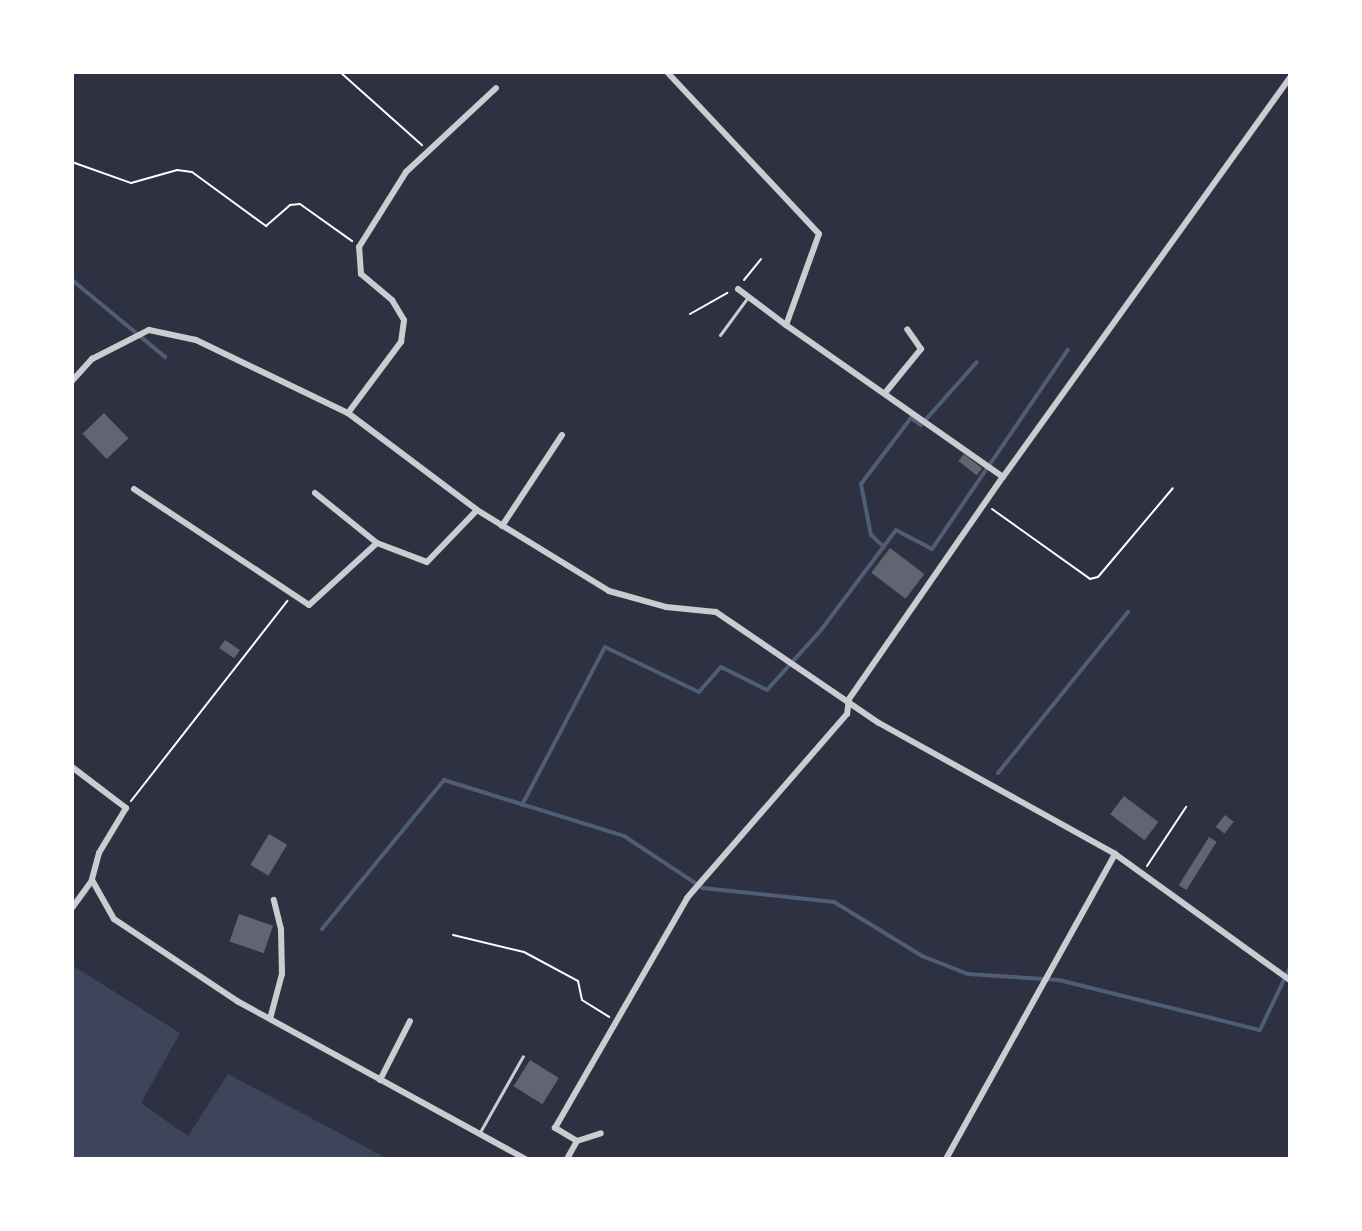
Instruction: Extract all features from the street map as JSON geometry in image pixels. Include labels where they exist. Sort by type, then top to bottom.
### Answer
[{"type":"street","points":[[667,72],[819,234],[786,325]]},
{"type":"street","points":[[577,1141],[555,1128],[613,1020],[687,898],[847,714],[849,699],[984,504],[1290,78]]},
{"type":"street","points":[[348,413],[401,342],[404,320],[392,300],[361,274],[359,247],[406,172],[496,88]]},
{"type":"street","points":[[738,289],[1003,477]]},
{"type":"street","points":[[885,393],[921,349],[907,329]]},
{"type":"street","points":[[72,381],[92,359],[149,330],[196,340],[348,413],[477,510],[609,591],[666,607],[716,612],[849,699],[879,723],[1115,854],[1289,980]]},
{"type":"street","points":[[502,526],[562,435]]},
{"type":"street","points":[[134,489],[268,575],[291,596],[309,605],[377,543]]},
{"type":"street","points":[[315,493],[377,543],[427,562],[477,510]]},
{"type":"street","points":[[72,767],[126,808],[99,853],[92,880],[72,908]]},
{"type":"street","points":[[946,1159],[1115,854]]},
{"type":"street","points":[[92,880],[114,919],[157,952],[270,1019],[525,1159]]},
{"type":"street","points":[[270,1019],[282,974],[281,929],[274,900]]},
{"type":"street","points":[[380,1080],[410,1021]]},
{"type":"street","points":[[567,1159],[577,1141],[601,1133]]},
{"type":"lane","points":[[720,335],[748,297]]},
{"type":"lane","points":[[478,1135],[523,1056]]},
{"type":"path","points":[[340,72],[428,152]]},
{"type":"path","points":[[72,162],[131,183],[177,170],[192,172],[266,226],[290,205],[300,204],[359,247]]},
{"type":"path","points":[[690,314],[738,289],[761,259]]},
{"type":"path","points":[[984,504],[1090,579],[1098,577],[1173,488]]},
{"type":"path","points":[[126,808],[291,596]]},
{"type":"path","points":[[1143,873],[1186,807]]},
{"type":"path","points":[[453,935],[524,952],[578,981],[582,1000],[613,1020]]},
{"type":"shaded area","points":[[72,965],[180,1033],[141,1103],[188,1136],[228,1074],[388,1159],[72,1159]]},
{"type":"building","points":[[104,413],[128,438],[107,459],[82,434]]},
{"type":"building","points":[[964,454],[982,468],[977,475],[958,461]]},
{"type":"building","points":[[890,548],[924,574],[906,599],[871,573]]},
{"type":"building","points":[[225,640],[240,650],[234,658],[219,648]]},
{"type":"building","points":[[1124,796],[1158,822],[1144,840],[1110,814]]},
{"type":"building","points":[[1225,815],[1234,822],[1224,834],[1216,827]]},
{"type":"building","points":[[269,834],[287,845],[268,876],[250,865]]},
{"type":"building","points":[[1209,837],[1217,842],[1186,890],[1179,885]]},
{"type":"building","points":[[239,914],[273,926],[264,953],[230,941]]},
{"type":"building","points":[[530,1060],[559,1078],[542,1104],[514,1086]]},
{"type":"waterway","points":[[72,280],[165,357]]},
{"type":"waterway","points":[[522,805],[605,647],[699,692],[721,667],[767,690],[821,630],[896,530],[932,549],[1068,350]]},
{"type":"waterway","points":[[884,547],[871,535],[861,484],[911,418],[921,425],[977,362]]},
{"type":"waterway","points":[[998,773],[1128,612]]},
{"type":"waterway","points":[[322,929],[444,780],[624,836],[703,888],[834,902],[922,956],[968,974],[1059,980],[1260,1030],[1290,967]]}]
